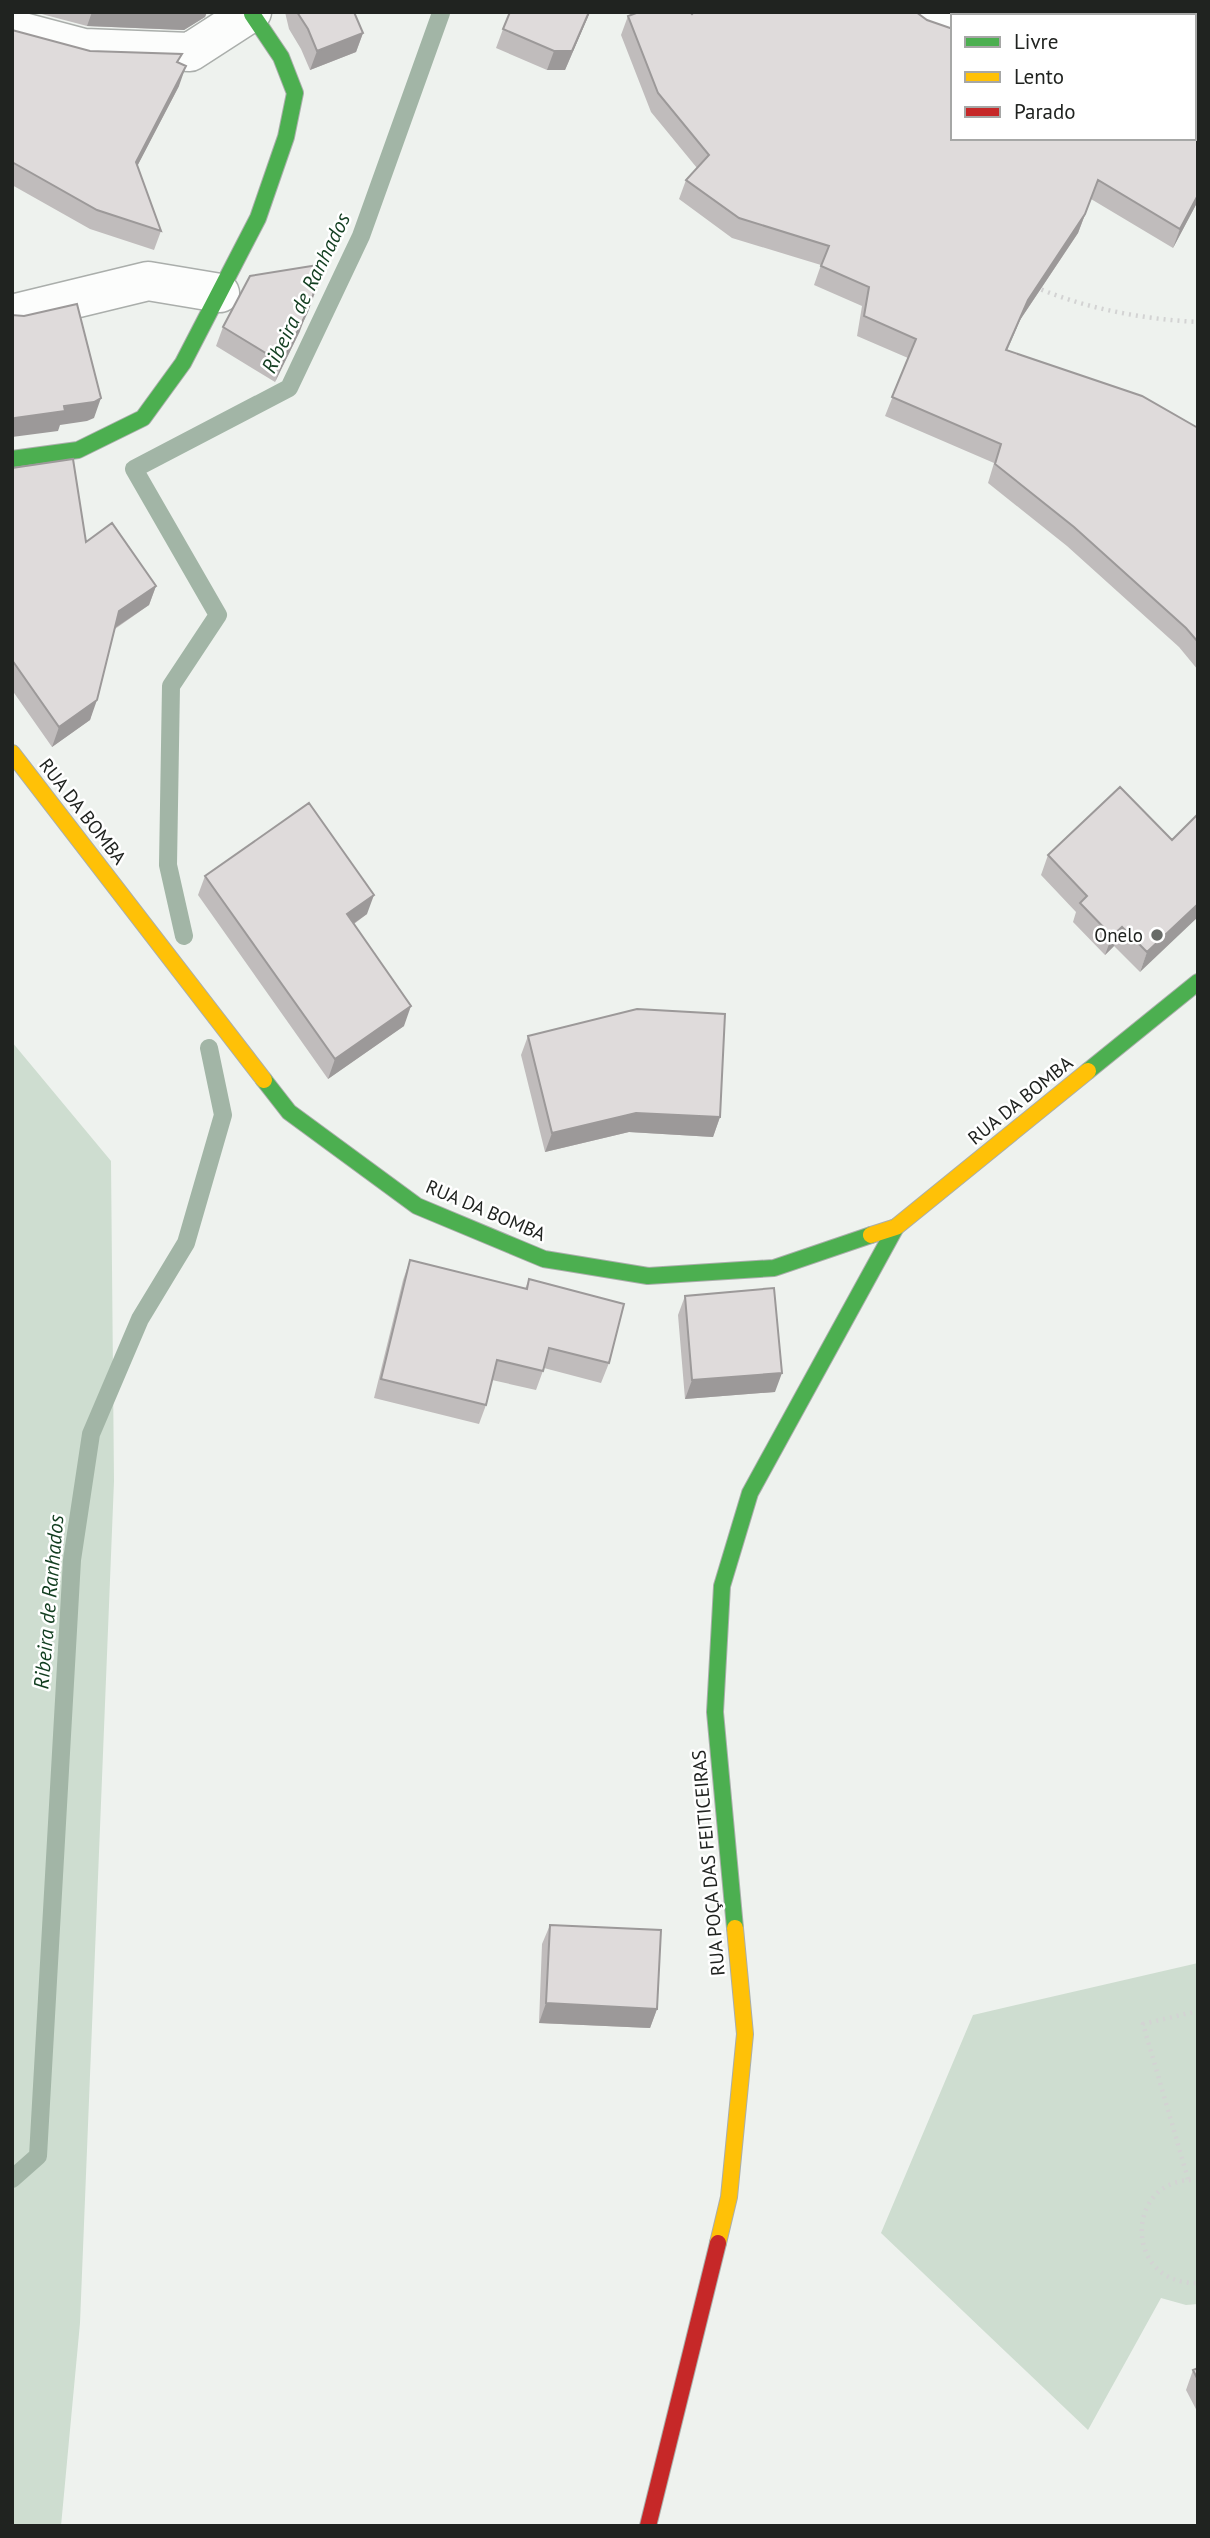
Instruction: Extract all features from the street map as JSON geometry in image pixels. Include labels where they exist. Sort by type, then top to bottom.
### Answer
[{"type":"street","points":[[920,12],[927,19],[951,27]]},
{"type":"street","points":[[12,29],[84,48],[190,52],[252,13],[281,57],[295,93],[286,137],[258,218],[183,363],[143,418],[78,450],[12,459]]},
{"type":"street","points":[[12,314],[148,281],[220,293]]},
{"type":"street","name":"RUA DA BOMBA","points":[[12,753],[289,1112],[417,1206],[544,1259],[648,1276],[775,1268],[896,1227],[1191,995],[1198,982]]},
{"type":"street","name":"RUA POÇA DAS FEITICEIRAS","points":[[648,2526],[730,2197],[745,2034],[715,1712],[722,1586],[750,1493],[896,1227]]},
{"type":"path","points":[[1027,284],[1125,315],[1198,322]]},
{"type":"path","points":[[1188,2179],[1143,2024],[1198,2011]]},
{"type":"path","points":[[1198,2178],[1171,2184],[1156,2194],[1146,2209],[1141,2227],[1142,2243],[1159,2271],[1173,2280],[1198,2283]]},
{"type":"green space","points":[[12,1042],[111,1161],[114,1481],[80,2323],[61,2526],[12,2526]]},
{"type":"green space","points":[[1198,1963],[1198,2304],[1186,2305],[1161,2298],[1088,2430],[881,2233],[973,2015]]},
{"type":"building","points":[[297,12],[354,12],[363,33],[317,51]]},
{"type":"building","points":[[510,12],[589,12],[572,51],[554,51],[503,29]]},
{"type":"building","points":[[639,12],[916,12],[927,20],[951,28],[951,140],[1196,140],[1198,111],[1198,195],[1180,229],[1098,180],[1085,214],[1028,300],[1006,350],[1142,396],[1198,428],[1198,642],[1186,628],[1074,527],[995,464],[1001,444],[892,397],[916,339],[864,316],[869,287],[821,266],[829,246],[739,218],[686,180],[709,155],[658,93],[628,16]]},
{"type":"building","points":[[1198,12],[1198,69],[1196,14],[990,14]]},
{"type":"building","points":[[12,30],[90,51],[182,54],[177,62],[186,66],[136,162],[161,231],[97,210],[12,162]]},
{"type":"building","points":[[324,264],[307,312],[282,363],[223,327],[250,276]]},
{"type":"building","points":[[77,304],[101,398],[94,402],[64,406],[65,411],[12,420],[12,315],[24,316]]},
{"type":"building","points":[[73,459],[86,542],[112,523],[156,586],[119,611],[97,700],[59,727],[12,660],[12,468]]},
{"type":"building","points":[[1120,787],[1172,840],[1198,814],[1198,904],[1147,952],[1122,927],[1112,936],[1080,903],[1087,896],[1048,855]]},
{"type":"building","points":[[309,803],[374,895],[347,914],[411,1006],[335,1059],[205,876]]},
{"type":"building","points":[[637,1009],[725,1014],[720,1117],[636,1113],[552,1133],[528,1036]]},
{"type":"building","points":[[410,1260],[527,1289],[529,1279],[624,1304],[609,1363],[549,1348],[543,1371],[497,1360],[486,1405],[381,1379]]},
{"type":"building","points":[[774,1288],[782,1373],[692,1380],[685,1296]]},
{"type":"building","points":[[550,1925],[661,1930],[657,2009],[546,2003]]},
{"type":"waterway","name":"Ribeira de Ranhados","points":[[184,936],[168,865],[171,686],[218,615],[134,469],[289,388],[361,236],[441,13]]},
{"type":"waterway","name":"Ribeira de Ranhados","points":[[12,2179],[38,2156],[72,1560],[91,1434],[140,1319],[186,1243],[223,1115],[209,1048]]},
{"type":"traffic: fast","points":[[12,459],[78,450],[143,418],[183,363],[258,218],[286,137],[295,93],[281,57],[252,14]]},
{"type":"traffic: fast","points":[[1088,1071],[1198,982]]},
{"type":"traffic: fast","points":[[264,1080],[289,1112],[417,1206],[544,1259],[648,1276],[774,1268],[871,1235]]},
{"type":"traffic: fast","points":[[735,1928],[715,1712],[722,1586],[750,1493],[896,1227]]},
{"type":"traffic: slow","points":[[12,753],[264,1080]]},
{"type":"traffic: slow","points":[[871,1235],[896,1227],[1088,1071]]},
{"type":"traffic: slow","points":[[718,2243],[729,2197],[745,2034],[735,1928]]},
{"type":"traffic: jam","points":[[648,2526],[718,2243]]},
{"type":"place","name":"Onelo","points":[[1157,935]]}]
